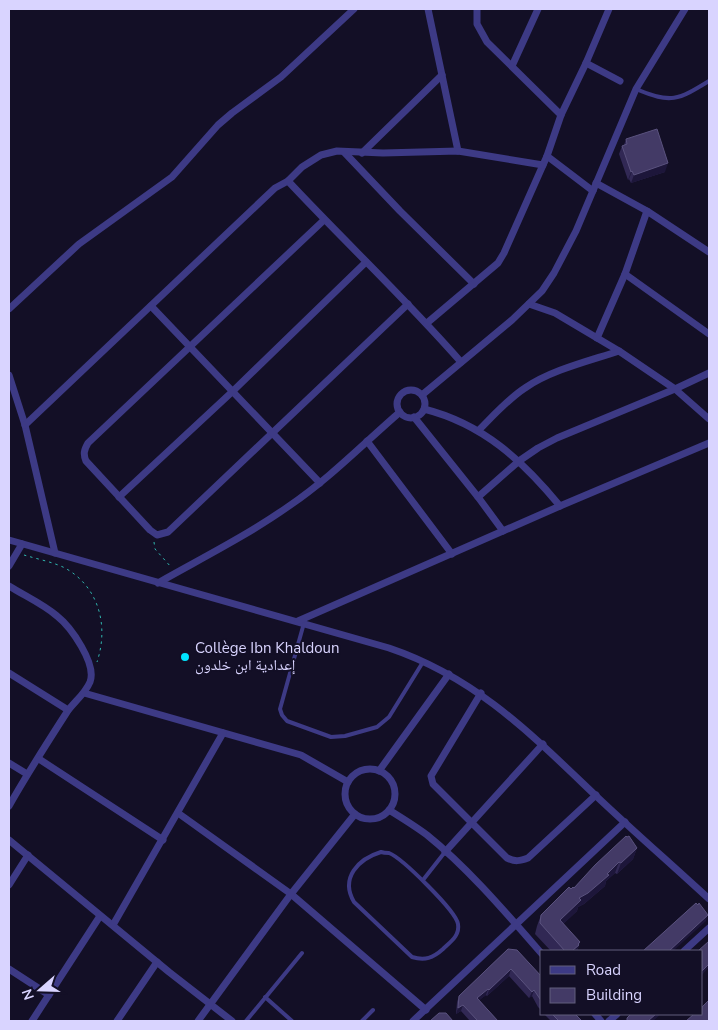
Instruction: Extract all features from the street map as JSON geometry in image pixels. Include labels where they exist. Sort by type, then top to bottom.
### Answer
[{"type":"street","points":[[9,309],[79,244],[172,177],[218,125],[281,77],[354,9]]},
{"type":"street","points":[[428,9],[458,151]]},
{"type":"street","points":[[477,9],[477,24],[487,42],[561,115]]},
{"type":"street","points":[[512,66],[538,9]]},
{"type":"street","points":[[427,323],[498,263],[504,253],[547,156],[561,115],[609,9]]},
{"type":"street","points":[[422,395],[542,291],[569,246],[636,90],[685,9]]},
{"type":"street","points":[[586,63],[620,81]]},
{"type":"street","points":[[362,152],[442,75]]},
{"type":"street","points":[[25,425],[275,188],[288,181],[302,167],[321,155],[344,152],[383,154],[458,151],[543,164]]},
{"type":"street","points":[[344,152],[400,211],[474,284]]},
{"type":"street","points":[[547,156],[593,191]]},
{"type":"street","points":[[288,181],[324,220],[427,323],[461,362]]},
{"type":"street","points":[[596,183],[648,211],[709,252]]},
{"type":"street","points":[[597,338],[625,274],[648,211]]},
{"type":"street","points":[[324,220],[88,443],[84,455],[86,461],[150,530],[157,535],[168,532],[408,304]]},
{"type":"street","points":[[119,497],[233,391],[366,262]]},
{"type":"street","points":[[625,274],[709,334]]},
{"type":"street","points":[[529,304],[555,313],[619,351],[675,389],[709,419]]},
{"type":"street","points":[[151,306],[320,482]]},
{"type":"street","points":[[479,430],[502,406],[527,386],[550,375],[619,351]]},
{"type":"street","points":[[478,497],[519,461],[538,448],[557,438],[709,373]]},
{"type":"street","points":[[9,375],[25,425],[55,553]]},
{"type":"street","points":[[406,390],[415,390],[422,395],[424,408],[418,416],[405,416],[400,412],[397,401],[406,390]]},
{"type":"street","points":[[424,408],[454,418],[479,430],[535,476],[560,506]]},
{"type":"street","points":[[158,583],[256,528],[290,506],[400,412]]},
{"type":"street","points":[[414,417],[478,497],[502,531]]},
{"type":"street","points":[[367,441],[452,554]]},
{"type":"street","points":[[301,622],[502,531],[709,443]]},
{"type":"street","points":[[9,540],[389,648],[449,674],[508,714],[543,744],[709,899]]},
{"type":"street","points":[[9,566],[22,544]]},
{"type":"street","points":[[9,586],[57,616],[64,623],[84,651],[90,664],[91,674],[84,693],[68,710],[9,806]]},
{"type":"street","points":[[9,672],[68,710]]},
{"type":"street","points":[[379,771],[449,674]]},
{"type":"street","points":[[84,693],[301,755],[348,782]]},
{"type":"street","points":[[481,694],[431,776],[433,784],[508,858],[513,861],[528,858],[596,795]]},
{"type":"street","points":[[113,925],[224,733]]},
{"type":"street","points":[[445,852],[543,744]]},
{"type":"street","points":[[39,759],[163,840]]},
{"type":"street","points":[[9,763],[27,774]]},
{"type":"street","points":[[367,769],[379,771],[388,778],[394,788],[394,799],[389,810],[382,816],[373,819],[364,818],[355,814],[349,808],[345,800],[345,791],[348,782],[356,773],[367,769]]},
{"type":"street","points":[[389,810],[428,836],[486,892],[540,952]]},
{"type":"street","points":[[178,814],[291,894],[426,1010]]},
{"type":"street","points":[[198,1021],[291,894],[355,814]]},
{"type":"street","points":[[414,1021],[625,822]]},
{"type":"street","points":[[9,840],[100,916],[232,1021]]},
{"type":"street","points":[[9,885],[28,855]]},
{"type":"street","points":[[32,1021],[100,916]]},
{"type":"street","points":[[685,950],[709,928]]},
{"type":"street","points":[[117,1021],[157,962]]},
{"type":"street","points":[[9,969],[49,995]]},
{"type":"lane","points":[[636,90],[661,98],[672,99],[683,96],[709,81]]},
{"type":"lane","points":[[301,622],[280,709],[287,721],[331,737],[346,736],[377,727],[389,716],[423,662]]},
{"type":"lane","points":[[381,852],[390,854],[423,880],[456,917],[458,930],[456,937],[435,956],[419,959],[412,957],[354,902],[350,896],[348,884],[350,876],[364,859],[381,852]]},
{"type":"lane","points":[[423,880],[445,852]]},
{"type":"lane","points":[[246,1021],[302,953]]},
{"type":"lane","points":[[265,998],[292,1021]]},
{"type":"lane","points":[[362,1021],[373,1010]]},
{"type":"path","points":[[157,535],[154,544],[155,548],[176,573]]},
{"type":"path","points":[[16,553],[63,567],[83,582],[90,592],[101,614],[103,633],[101,651],[91,674]]},
{"type":"building","points":[[657,129],[668,163],[634,175],[631,172],[622,146],[627,144],[626,139]]},
{"type":"building","points":[[626,836],[629,836],[637,848],[621,863],[619,862],[607,874],[609,875],[588,893],[579,898],[581,900],[560,920],[580,942],[573,950],[564,950],[540,923],[541,915],[569,887],[571,889],[574,888]]},
{"type":"building","points":[[696,903],[698,905],[699,903],[708,915],[670,950],[644,950]]},
{"type":"building","points":[[709,941],[709,964],[703,970],[703,950],[699,950]]},
{"type":"building","points":[[508,949],[517,950],[540,975],[540,999],[534,990],[532,992],[511,969],[489,990],[477,998],[498,1021],[478,1021],[463,1005],[458,1008],[459,996]]},
{"type":"building","points":[[709,1000],[709,1021],[686,1021],[693,1015],[703,1015],[703,1006]]},
{"type":"building","points":[[439,1013],[446,1013],[453,1021],[430,1021]]},
{"type":"building","points":[[553,1015],[576,1015],[581,1020],[581,1021],[559,1021]]},
{"type":"building","points":[[630,1015],[655,1015],[648,1021],[627,1021]]},
{"type":"place","name":"Collège Ibn Khaldoun إعدادية ابن خلدون","points":[[185,657]]}]
